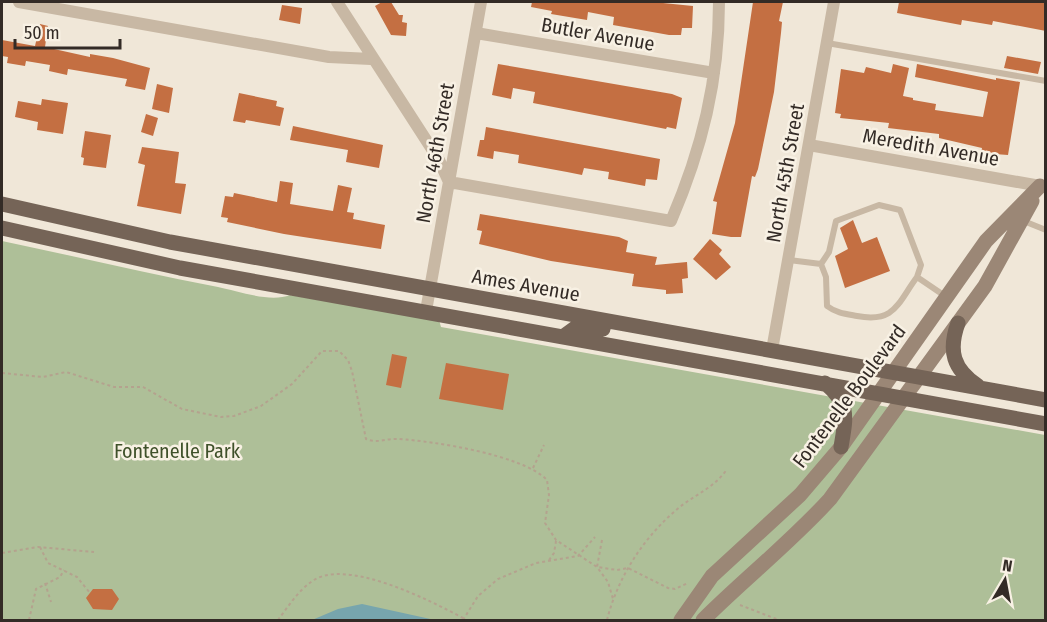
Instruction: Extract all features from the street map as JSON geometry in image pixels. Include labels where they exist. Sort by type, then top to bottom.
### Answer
[{"type":"main road","points":[[703,621],[732,590],[791,539],[824,506],[921,377],[985,286],[1021,220],[1044,184]]},
{"type":"main road","name":"Fontenelle Boulevard","points":[[681,621],[687,609],[712,576],[800,495],[841,447],[986,241],[1044,184]]},
{"type":"main road","name":"Ames Avenue","points":[[2,204],[170,242],[1046,400]]},
{"type":"main road","points":[[2,228],[141,261],[881,392],[1046,424]]},
{"type":"main road","points":[[958,323],[952,345],[955,364],[960,372],[980,388]]},
{"type":"main road","points":[[564,336],[575,328],[590,327],[662,339],[701,338]]},
{"type":"main road","points":[[825,383],[844,404],[845,424],[841,447]]},
{"type":"street","points":[[20,2],[329,57],[372,59]]},
{"type":"street","points":[[337,2],[439,160],[450,182],[672,221],[698,153],[719,38],[719,2]]},
{"type":"street","name":"North 46th Street","points":[[426,311],[481,2]]},
{"type":"street","name":"North 45th Street","points":[[772,350],[834,2]]},
{"type":"street","name":"Butler Avenue","points":[[476,33],[714,73]]},
{"type":"street","name":"Meredith Avenue","points":[[810,145],[1044,184]]},
{"type":"lane","points":[[827,43],[1046,81]]},
{"type":"lane","points":[[879,205],[900,210],[921,265],[917,277],[890,314],[882,318],[870,318],[834,312],[827,306],[825,277],[820,264],[829,252],[836,221],[879,205]]},
{"type":"lane","points":[[1021,220],[1046,230]]},
{"type":"lane","points":[[789,260],[820,264]]},
{"type":"lane","points":[[917,277],[946,297]]},
{"type":"path","points":[[2,373],[43,377],[66,372],[114,387],[143,387],[182,409],[221,417],[234,416],[261,406],[292,384],[322,351],[333,349],[343,355],[352,371],[366,439],[428,442],[489,454],[533,468],[547,480],[549,495],[545,522],[556,540],[578,556],[597,567],[617,570],[628,568],[668,588],[675,589],[693,580]]},
{"type":"path","points":[[533,468],[544,445]]},
{"type":"path","points":[[607,621],[613,599],[628,568],[653,532],[667,518],[720,480],[727,469]]},
{"type":"path","points":[[278,621],[312,580],[341,573],[393,585],[438,603],[463,619],[478,596],[498,579],[549,560],[578,556],[595,537]]},
{"type":"path","points":[[549,560],[554,553],[556,540]]},
{"type":"path","points":[[602,540],[597,567],[608,582],[613,599]]},
{"type":"path","points":[[2,553],[40,547],[94,552]]},
{"type":"path","points":[[40,547],[45,560],[77,577],[90,592]]},
{"type":"path","points":[[29,621],[34,592],[45,583],[60,578],[64,570]]},
{"type":"path","points":[[45,583],[51,602]]},
{"type":"path","points":[[735,603],[779,621]]},
{"type":"green space","name":"Fontenelle Park","points":[[2,241],[254,296],[273,298],[290,295],[439,320],[441,327],[1045,435],[1045,620],[2,620]]},
{"type":"water","points":[[362,604],[435,620],[312,620],[338,609]]},
{"type":"building","points":[[382,2],[391,2],[399,15],[403,15],[402,22],[407,23],[406,36],[391,35],[375,6]]},
{"type":"building","points":[[532,2],[653,2],[693,6],[692,28],[682,28],[681,35],[669,35],[613,25],[614,17],[588,12],[587,20],[551,14],[552,11],[531,7]]},
{"type":"building","points":[[753,2],[783,2],[779,21],[782,22],[781,33],[774,92],[758,169],[755,177],[752,176],[741,237],[731,237],[712,234],[717,202],[713,201],[735,123]]},
{"type":"building","points":[[899,2],[1046,2],[1046,31],[993,21],[992,25],[962,20],[961,25],[897,13]]},
{"type":"building","points":[[282,5],[302,8],[300,24],[279,20]]},
{"type":"building","points":[[40,24],[48,26],[45,47],[90,57],[90,54],[113,58],[150,68],[145,90],[125,86],[127,79],[68,69],[67,75],[49,71],[50,65],[26,61],[25,66],[7,63],[8,57],[2,56],[2,40],[35,46]]},
{"type":"building","points":[[1007,56],[1041,62],[1038,74],[1004,68]]},
{"type":"building","points":[[498,64],[672,94],[682,98],[676,129],[533,103],[535,92],[513,88],[511,99],[492,95]]},
{"type":"building","points":[[893,64],[909,68],[903,96],[936,104],[935,110],[983,117],[988,92],[915,77],[917,64],[996,80],[996,78],[1020,82],[1008,155],[981,153],[982,148],[939,138],[939,134],[888,128],[889,123],[840,118],[841,114],[835,113],[841,69],[864,73],[866,67],[891,73]]},
{"type":"building","points":[[157,84],[173,88],[169,113],[152,109]]},
{"type":"building","points":[[239,93],[277,101],[276,106],[284,108],[280,126],[246,120],[245,123],[233,121]]},
{"type":"building","points":[[42,99],[68,103],[63,134],[37,130],[38,122],[15,117],[18,101],[41,105]]},
{"type":"building","points":[[146,114],[158,118],[153,136],[141,132]]},
{"type":"building","points":[[293,126],[383,145],[379,168],[346,162],[348,150],[290,140]]},
{"type":"building","points":[[486,127],[660,159],[657,180],[646,179],[645,186],[608,179],[609,172],[584,168],[582,175],[518,163],[519,155],[494,151],[493,159],[477,156],[480,140],[484,140]]},
{"type":"building","points":[[85,131],[111,135],[106,168],[83,165],[84,158],[81,157]]},
{"type":"building","points":[[142,147],[179,152],[175,183],[186,184],[181,214],[137,206],[145,165],[138,163]]},
{"type":"building","points":[[280,181],[293,183],[290,204],[333,211],[338,185],[352,188],[347,212],[354,213],[353,219],[385,225],[381,249],[284,234],[227,222],[228,218],[221,217],[225,196],[233,197],[234,193],[277,202]]},
{"type":"building","points":[[480,214],[619,237],[628,241],[626,252],[657,257],[655,265],[687,262],[688,278],[682,279],[683,293],[666,294],[666,290],[632,286],[634,274],[551,261],[479,244],[482,231],[477,230]]},
{"type":"building","points":[[853,220],[862,243],[877,237],[890,271],[845,288],[835,256],[848,249],[840,228]]},
{"type":"building","points":[[710,239],[722,250],[719,254],[731,267],[716,280],[693,259]]},
{"type":"building","points":[[392,354],[407,357],[401,388],[386,385]]},
{"type":"building","points":[[446,363],[509,374],[503,410],[439,399]]},
{"type":"building","points":[[93,589],[112,589],[119,599],[112,610],[93,609],[86,598]]}]
